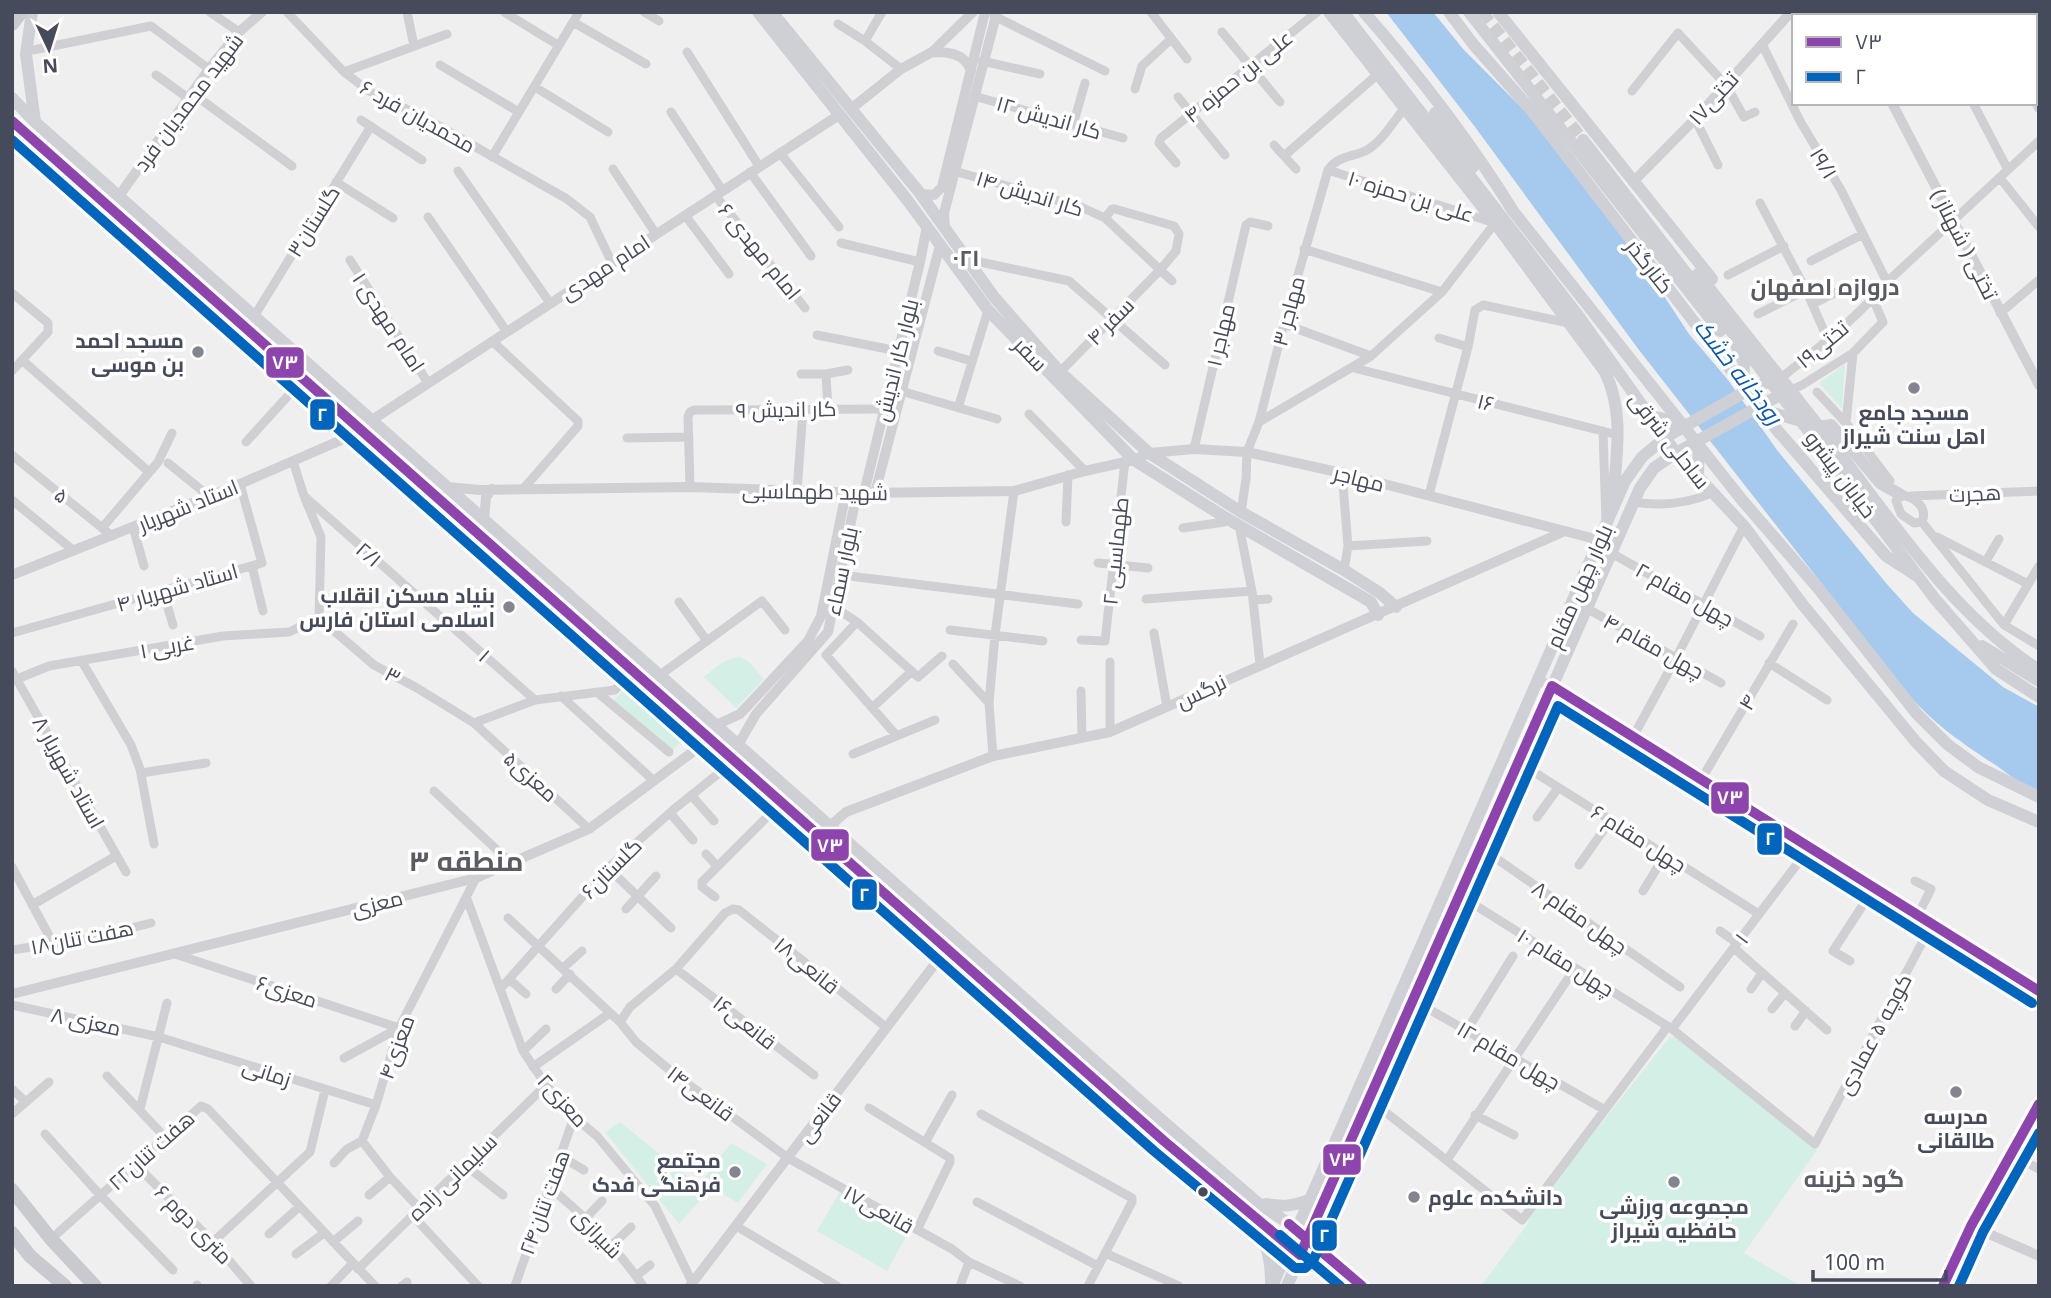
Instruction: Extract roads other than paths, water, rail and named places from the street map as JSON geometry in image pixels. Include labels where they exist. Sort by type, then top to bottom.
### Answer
[{"type":"main road","points":[[32,12],[26,54],[35,122]]},
{"type":"main road","name":"سفر","points":[[758,12],[927,226],[988,310],[1129,460],[1226,518],[1240,518],[1344,569],[1376,597],[1378,615]]},
{"type":"main road","name":"سفر","points":[[772,12],[920,194],[994,297],[1060,372],[1149,453],[1240,518],[1396,607]]},
{"type":"main road","name":"ساحلی شرقی","points":[[1329,12],[1494,223],[1605,372],[1614,390],[1618,415],[1609,518]]},
{"type":"main road","points":[[1364,12],[1469,145],[1513,211],[1742,500],[1818,588],[1917,714],[1947,744],[1978,767],[2033,794]]},
{"type":"main road","points":[[1449,12],[1473,44]]},
{"type":"main road","points":[[1457,12],[1473,44]]},
{"type":"main road","points":[[1469,12],[1727,340],[1748,350]]},
{"type":"main road","points":[[1498,12],[1577,110],[1586,132]]},
{"type":"main road","points":[[1345,15],[1395,61],[1491,191],[1513,211]]},
{"type":"main road","name":"ساحلی شرقی","points":[[1345,15],[1563,295],[1676,453],[1744,526],[1829,638],[1916,742],[1944,771],[1988,800],[2039,822]]},
{"type":"main road","name":"کنارگذر","points":[[1473,44],[1533,112],[1777,430],[1886,556],[1917,576]]},
{"type":"main road","points":[[13,101],[1165,1122],[1258,1203],[1297,1228]]},
{"type":"main road","points":[[1558,125],[1570,120],[1577,110]]},
{"type":"main road","points":[[12,121],[171,266],[284,361],[781,803],[1156,1133],[1295,1251]]},
{"type":"main road","points":[[1567,137],[1574,125],[1586,132],[1633,182],[1748,325],[1743,393]]},
{"type":"main road","name":"خیابان پیشرو","points":[[1586,132],[1748,350],[1819,427],[1932,572],[1982,626],[2011,652],[2039,670]]},
{"type":"main road","points":[[284,361],[295,351]]},
{"type":"main road","name":"بلوار چهل مقام","points":[[1287,1286],[1297,1228],[1625,481],[1642,457],[1666,437],[1743,393],[1775,380]]},
{"type":"main road","name":"خیابان پیشرو","points":[[1785,393],[1801,421],[1917,576],[1996,668],[2039,698]]},
{"type":"main road","name":"بلوار چهل مقام","points":[[1272,1286],[1307,1238],[1640,488],[1654,468],[1676,453],[1785,393]]},
{"type":"main road","points":[[1755,408],[1801,421]]},
{"type":"main road","points":[[1648,415],[1688,425]]},
{"type":"main road","points":[[1819,427],[1831,425],[1880,483],[1906,496]]},
{"type":"main road","points":[[1698,475],[1699,440]]},
{"type":"main road","points":[[1973,640],[2039,681]]},
{"type":"main road","points":[[663,697],[672,686]]},
{"type":"main road","points":[[1480,810],[1494,816]]},
{"type":"main road","points":[[1061,1049],[1071,1037]]},
{"type":"main road","points":[[1943,1286],[1971,1226],[2039,1104]]},
{"type":"main road","points":[[1156,1133],[1165,1122]]},
{"type":"main road","points":[[12,1190],[51,1239],[95,1286]]},
{"type":"main road","points":[[1258,1203],[1281,1207],[1294,1206],[1309,1200]]},
{"type":"main road","points":[[1251,1215],[1267,1245],[1271,1259],[1272,1286]]},
{"type":"main road","points":[[12,1233],[30,1256],[65,1286]]},
{"type":"street","points":[[211,12],[239,32]]},
{"type":"street","name":"شهید محمدیان فرد","points":[[118,196],[209,69],[239,32],[262,12]]},
{"type":"street","name":"۶ محمدیان فرد","points":[[287,12],[344,72],[369,91],[425,118],[567,199],[590,217],[612,263]]},
{"type":"street","points":[[407,12],[414,46]]},
{"type":"street","points":[[504,12],[558,45]]},
{"type":"street","points":[[492,157],[579,12]]},
{"type":"street","points":[[644,12],[659,21]]},
{"type":"street","points":[[865,41],[883,12]]},
{"type":"street","points":[[852,108],[901,69],[932,52],[972,12]]},
{"type":"street","points":[[1151,12],[1187,59]]},
{"type":"street","name":"۴ علی بن حمزه","points":[[1176,163],[1159,140],[1317,12]]},
{"type":"street","name":"تختی۱۷","points":[[1633,182],[1695,119],[1791,12]]},
{"type":"street","points":[[945,228],[944,213],[992,14]]},
{"type":"street","points":[[992,14],[1105,71]]},
{"type":"street","points":[[920,194],[934,195],[942,187],[971,71],[992,14]]},
{"type":"street","points":[[573,22],[646,64]]},
{"type":"street","points":[[838,24],[901,69]]},
{"type":"street","points":[[33,50],[151,26],[209,69]]},
{"type":"street","points":[[1222,32],[1280,102]]},
{"type":"street","points":[[1632,90],[1678,33],[1726,85],[1744,117],[1755,111]]},
{"type":"street","points":[[344,72],[447,34]]},
{"type":"street","points":[[1135,89],[1142,66],[1170,40]]},
{"type":"street","name":"۱۹/۱","points":[[1762,44],[1792,105]]},
{"type":"street","points":[[687,52],[754,169],[811,256]]},
{"type":"street","points":[[932,52],[957,55],[968,63],[971,71]]},
{"type":"street","points":[[982,61],[1040,74]]},
{"type":"street","points":[[440,65],[519,112]]},
{"type":"street","points":[[1284,156],[1378,74]]},
{"type":"street","points":[[156,75],[190,95],[292,166]]},
{"type":"street","points":[[1073,125],[1085,83]]},
{"type":"street","points":[[535,87],[608,132]]},
{"type":"street","name":"۱۲ کار اندیش","points":[[974,96],[1123,138]]},
{"type":"street","points":[[1178,97],[1225,155]]},
{"type":"street","name":"۱۹/۱","points":[[1792,105],[1887,282]]},
{"type":"street","name":"تختی ( شهناز )","points":[[1893,105],[2039,385]]},
{"type":"street","points":[[1974,105],[2008,170]]},
{"type":"street","points":[[1328,170],[1338,159],[1367,150],[1378,141],[1405,108]]},
{"type":"street","name":"۶ امام مهدی","points":[[671,112],[719,193],[805,308]]},
{"type":"street","name":"امام مهدی","points":[[372,420],[839,115]]},
{"type":"street","points":[[1695,119],[1718,165]]},
{"type":"street","points":[[361,120],[422,160]]},
{"type":"street","name":"گلستان۳","points":[[255,315],[371,126]]},
{"type":"street","name":"تختی۱۹","points":[[1775,380],[1828,340],[1952,220],[2039,141]]},
{"type":"street","points":[[12,145],[171,266],[297,386],[336,419]]},
{"type":"street","points":[[1274,145],[1296,169]]},
{"type":"street","points":[[780,153],[839,227]]},
{"type":"street","points":[[613,169],[656,234]]},
{"type":"street","name":"۱۰ علی بن حمزه","points":[[1328,170],[1494,223]]},
{"type":"street","name":"۳ مهاجر","points":[[1247,452],[1259,422],[1304,249],[1328,170]]},
{"type":"street","points":[[458,171],[550,303]]},
{"type":"street","name":"۱۴ کار اندیش","points":[[954,171],[1082,207],[1105,218]]},
{"type":"street","points":[[2000,178],[2039,228]]},
{"type":"street","points":[[336,183],[393,218]]},
{"type":"street","points":[[1760,203],[1813,304],[1828,340]]},
{"type":"street","name":"۴ سفر","points":[[1060,372],[1176,251],[1178,230],[1174,226],[1115,209],[1105,218]]},
{"type":"street","points":[[685,215],[729,274]]},
{"type":"street","points":[[428,217],[507,332]]},
{"type":"street","points":[[1105,218],[1172,281]]},
{"type":"street","name":"۱ مهاجر","points":[[1194,449],[1247,222],[1268,226]]},
{"type":"street","points":[[1259,422],[1371,356],[1442,292],[1494,223]]},
{"type":"street","name":"بلوار کار اندیش","points":[[860,493],[898,351],[927,226]]},
{"type":"street","points":[[1811,261],[1863,234]]},
{"type":"street","points":[[842,243],[920,262]]},
{"type":"street","name":"بلوار کار اندیش","points":[[860,493],[901,391],[940,245]]},
{"type":"street","points":[[1728,275],[1784,246]]},
{"type":"street","points":[[1304,249],[1442,292]]},
{"type":"street","points":[[965,259],[1064,279],[1165,365]]},
{"type":"street","name":"۱ امام مهدی","points":[[350,260],[428,383]]},
{"type":"street","points":[[2000,313],[2039,280]]},
{"type":"street","points":[[1758,314],[1806,290]]},
{"type":"street","points":[[12,292],[48,323],[49,328],[12,372]]},
{"type":"street","points":[[1813,304],[1836,292]]},
{"type":"street","points":[[1785,393],[1853,353],[1883,321],[1873,299]]},
{"type":"street","points":[[1429,495],[1478,306],[1483,304],[1571,324]]},
{"type":"street","points":[[958,408],[988,310]]},
{"type":"street","points":[[1284,324],[1371,356]]},
{"type":"street","points":[[817,335],[898,351]]},
{"type":"street","points":[[1439,338],[1468,347]]},
{"type":"street","points":[[492,341],[578,421],[578,426],[524,488]]},
{"type":"street","points":[[938,351],[971,361]]},
{"type":"street","points":[[1846,423],[1853,353]]},
{"type":"street","points":[[22,360],[149,472]]},
{"type":"street","name":"۱۶","points":[[1354,368],[1618,435]]},
{"type":"street","points":[[801,374],[826,374],[848,370]]},
{"type":"street","points":[[826,374],[828,409]]},
{"type":"street","points":[[246,442],[297,386]]},
{"type":"street","points":[[901,391],[997,419]]},
{"type":"street","points":[[1817,392],[1846,423],[1890,481]]},
{"type":"street","name":"۹ کار اندیش","points":[[689,437],[690,412],[694,410],[883,409]]},
{"type":"street","points":[[797,491],[803,410]]},
{"type":"street","points":[[1029,414],[1086,471]]},
{"type":"street","name":"استاد شهریار","points":[[12,576],[210,497],[362,430]]},
{"type":"street","points":[[1604,431],[1609,518]]},
{"type":"street","points":[[102,528],[158,462],[172,433]]},
{"type":"street","points":[[627,438],[689,437],[690,487]]},
{"type":"street","name":"مهاجر","points":[[1129,460],[1149,453],[1194,449],[1247,452],[1342,473],[1599,540]]},
{"type":"street","points":[[1247,452],[1247,479],[1240,518],[1260,664]]},
{"type":"street","name":"۵","points":[[12,455],[112,536]]},
{"type":"street","name":"شهید طهماسبی","points":[[447,487],[690,487],[860,493],[1014,491],[1129,460]]},
{"type":"street","name":"۲ طهماسبی","points":[[1081,640],[1105,640],[1129,460]]},
{"type":"street","points":[[293,461],[321,537],[318,618]]},
{"type":"street","points":[[169,463],[210,497]]},
{"type":"street","points":[[1342,473],[1348,547],[1344,569]]},
{"type":"street","points":[[1066,522],[1068,475]]},
{"type":"street","name":"استاد شهریار ۴","points":[[12,633],[262,563],[240,484]]},
{"type":"street","points":[[484,520],[486,497],[492,489]]},
{"type":"street","points":[[993,756],[989,703],[1014,491]]},
{"type":"street","name":"هجرت","points":[[1906,496],[2039,491]]},
{"type":"street","name":"بلوار سماء","points":[[716,725],[752,710],[817,648],[828,632],[860,493]]},
{"type":"street","name":"بلوار سماء","points":[[738,745],[752,710],[816,628],[860,493]]},
{"type":"street","points":[[1633,502],[1665,504],[1697,500],[1712,493]]},
{"type":"street","name":"۲/۱","points":[[304,496],[434,611]]},
{"type":"street","points":[[1906,496],[1923,507],[1922,522],[1914,523],[1901,514],[1896,501],[1906,496]]},
{"type":"street","points":[[12,500],[74,551]]},
{"type":"street","points":[[1183,528],[1224,522],[1226,518]]},
{"type":"street","points":[[1922,522],[2004,625],[2039,646]]},
{"type":"street","points":[[1633,737],[1744,526]]},
{"type":"street","points":[[133,527],[144,566]]},
{"type":"street","name":"نرگس","points":[[830,826],[846,811],[993,756],[1110,732],[1565,531]]},
{"type":"street","points":[[1933,535],[2028,584]]},
{"type":"street","points":[[1986,561],[1999,539]]},
{"type":"street","points":[[1348,547],[1427,541]]},
{"type":"street","name":"چهل مقام ۲","points":[[1611,553],[1760,636]]},
{"type":"street","points":[[1098,563],[1147,568]]},
{"type":"street","points":[[252,566],[263,611]]},
{"type":"street","points":[[2004,625],[2039,566]]},
{"type":"street","points":[[841,575],[1078,604]]},
{"type":"street","points":[[163,591],[173,625]]},
{"type":"street","points":[[1146,599],[1252,595],[1268,599]]},
{"type":"street","points":[[660,675],[762,601],[785,630]]},
{"type":"street","points":[[679,602],[706,641]]},
{"type":"street","points":[[834,607],[857,622],[918,677],[942,656]]},
{"type":"street","name":"چهل مقام ۴","points":[[1586,608],[1721,683]]},
{"type":"street","name":"۱","points":[[434,611],[535,700]]},
{"type":"street","name":"۱ غربی","points":[[14,677],[49,666],[223,636],[289,632],[318,618]]},
{"type":"street","name":"۳","points":[[318,618],[374,665],[474,723]]},
{"type":"street","points":[[857,622],[826,655],[896,735]]},
{"type":"street","name":"۴","points":[[1701,780],[1793,624]]},
{"type":"street","points":[[950,630],[1043,641]]},
{"type":"street","points":[[1154,633],[1167,707]]},
{"type":"street","points":[[80,660],[131,745],[141,773],[154,844]]},
{"type":"street","points":[[1110,663],[1110,732]]},
{"type":"street","points":[[1769,663],[1827,700]]},
{"type":"street","points":[[953,664],[989,703]]},
{"type":"street","points":[[474,723],[535,700],[615,690],[633,671]]},
{"type":"street","points":[[872,708],[912,671]]},
{"type":"street","name":"استاد شهریار ۸","points":[[14,677],[126,872]]},
{"type":"street","points":[[1538,679],[2039,991]]},
{"type":"street","points":[[1081,691],[1082,738]]},
{"type":"street","points":[[598,693],[669,752]]},
{"type":"street","points":[[561,696],[653,780]]},
{"type":"street","points":[[853,754],[935,720]]},
{"type":"street","name":"۵معزی","points":[[474,723],[589,829]]},
{"type":"street","name":"معزی","points":[[12,994],[476,878],[589,829],[710,739]]},
{"type":"street","name":"گلستان۶","points":[[501,988],[608,869],[691,794],[734,761]]},
{"type":"street","name":"چهل مقام ۶","points":[[1518,762],[1759,914]]},
{"type":"street","points":[[141,773],[206,763]]},
{"type":"street","points":[[1537,817],[1558,788]]},
{"type":"street","points":[[434,791],[511,863]]},
{"type":"street","points":[[691,794],[713,821]]},
{"type":"street","points":[[715,897],[701,884],[781,803]]},
{"type":"street","points":[[670,813],[693,840]]},
{"type":"street","points":[[1579,865],[1610,821]]},
{"type":"street","name":"۱","points":[[1447,1160],[1522,1220],[1810,847]]},
{"type":"street","name":"چهل مقام ۸","points":[[1480,848],[1680,987]]},
{"type":"street","points":[[706,854],[717,866]]},
{"type":"street","points":[[1643,891],[1665,855]]},
{"type":"street","points":[[32,905],[117,856]]},
{"type":"street","points":[[12,867],[54,945]]},
{"type":"street","points":[[608,869],[671,929]]},
{"type":"street","points":[[626,909],[656,876]]},
{"type":"street","name":"۴معزی","points":[[362,1141],[376,1105],[399,1028],[476,878]]},
{"type":"street","points":[[1915,881],[1931,890],[1918,915]]},
{"type":"street","points":[[1850,961],[1833,951],[1874,888]]},
{"type":"street","name":"چهل مقام ۱۰","points":[[1459,895],[1670,1027],[1815,1144]]},
{"type":"street","name":"۲معزی","points":[[467,899],[523,1051],[546,1085],[574,1117],[597,1136],[655,1206],[693,1285]]},
{"type":"street","name":"۱۸قانعی","points":[[676,969],[725,913],[733,909],[887,1028]]},
{"type":"street","name":"۱۴قانعی","points":[[508,918],[620,1022],[636,1042],[788,1158]]},
{"type":"street","name":"هفت تنان۱۸","points":[[12,950],[54,945],[151,923]]},
{"type":"street","name":"کوچه ۵ عمادی","points":[[1815,1144],[1933,924]]},
{"type":"street","points":[[1720,930],[1762,973],[1827,1030]]},
{"type":"street","name":"قانعی","points":[[693,1285],[947,948]]},
{"type":"street","points":[[556,989],[582,951]]},
{"type":"street","name":"۶معزی","points":[[175,954],[399,1028]]},
{"type":"street","points":[[1467,1031],[1513,956]]},
{"type":"street","points":[[1369,1099],[1447,1160],[1575,968]]},
{"type":"street","points":[[620,1022],[630,1007],[676,969]]},
{"type":"street","name":"۱۶قانعی","points":[[676,969],[814,1075]]},
{"type":"street","points":[[1751,989],[1762,973]]},
{"type":"street","points":[[509,978],[526,994]]},
{"type":"street","points":[[1772,1009],[1785,993]]},
{"type":"street","name":"چهل مقام ۱۲","points":[[1413,1000],[1605,1110]]},
{"type":"street","points":[[140,1109],[167,1003]]},
{"type":"street","name":"معزی ۸","points":[[12,1005],[159,1037]]},
{"type":"street","points":[[1795,1026],[1807,1011]]},
{"type":"street","points":[[533,1067],[610,1013]]},
{"type":"street","points":[[344,1058],[399,1028]]},
{"type":"street","points":[[523,1051],[546,1029]]},
{"type":"street","name":"زمانی","points":[[159,1037],[376,1105]]},
{"type":"street","points":[[107,1076],[165,1137]]},
{"type":"street","points":[[12,1114],[49,1082]]},
{"type":"street","name":"سلیمانی زاده","points":[[331,1286],[416,1212],[546,1085]]},
{"type":"street","points":[[12,1088],[26,1102]]},
{"type":"street","points":[[213,1242],[310,1152],[325,1090]]},
{"type":"street","points":[[926,1142],[952,1095]]},
{"type":"street","name":"۲۲هفت تنان","points":[[51,1239],[201,1106],[208,1109],[278,1183]]},
{"type":"street","points":[[869,1108],[950,1158],[917,1230]]},
{"type":"street","points":[[981,1114],[1132,1198],[1088,1286]]},
{"type":"street","points":[[1475,1115],[1514,1136]]},
{"type":"street","name":"هفت تنان۲۴","points":[[515,1286],[574,1117]]},
{"type":"street","points":[[45,1134],[173,1270]]},
{"type":"street","points":[[334,1163],[355,1142],[362,1141],[416,1212],[478,1286]]},
{"type":"street","points":[[2012,1155],[2039,1169]]},
{"type":"street","points":[[560,1156],[584,1170]]},
{"type":"street","name":"۱۷قانعی","points":[[788,1158],[952,1249],[969,1262],[1020,1286]]},
{"type":"street","name":"۶ متری دوم","points":[[135,1164],[213,1242],[251,1286]]},
{"type":"street","points":[[465,1165],[503,1195]]},
{"type":"street","points":[[369,1195],[390,1177]]},
{"type":"street","points":[[278,1183],[375,1286]]},
{"type":"street","name":"شیرازی","points":[[548,1186],[611,1246],[643,1286]]},
{"type":"street","points":[[585,1219],[602,1201]]},
{"type":"street","points":[[977,1202],[1098,1266]]},
{"type":"street","points":[[269,1234],[299,1207]]},
{"type":"street","points":[[332,1242],[358,1221]]},
{"type":"street","points":[[736,1226],[837,1286]]},
{"type":"street","points":[[1971,1226],[2039,1256]]},
{"type":"street","points":[[611,1246],[631,1227]]},
{"type":"street","points":[[1297,1228],[1362,1286]]},
{"type":"street","points":[[296,1254],[324,1233]]},
{"type":"street","points":[[1105,1253],[1179,1286]]},
{"type":"street","points":[[960,1286],[969,1262]]},
{"type":"street","points":[[636,1276],[650,1265]]},
{"type":"water","points":[[1386,12],[1433,12],[1464,50],[1526,112],[1639,258],[1689,334],[1728,380],[1777,450],[1886,583],[1913,613],[2003,687],[2039,707],[2039,791],[2017,780],[1961,742],[1929,716],[1908,694],[1639,350],[1475,127]]},
{"type":"tunnel","points":[[1482,12],[1583,140]]},
{"type":"place","name":"مسجد احمد بن موسی","points":[[198,352]]},
{"type":"place","name":"مسجد جامع اهل سنت شیراز","points":[[1914,388]]},
{"type":"place","name":"بنیاد مسکن انقلاب اسلامی استان فارس","points":[[509,607]]},
{"type":"place","name":"مدرسه طالقانی","points":[[1956,1092]]},
{"type":"place","name":"مجتمع فرهنگی فدک","points":[[735,1172]]},
{"type":"place","name":"مجموعه ورزشی حافظیه شیراز","points":[[1674,1182]]},
{"type":"place","name":"دانشکده علوم","points":[[1414,1197]]},
{"type":"district","name":"۰۲۱","points":[[966,257]]},
{"type":"district","name":"دروازه اصفهان","points":[[1825,286]]},
{"type":"district","name":"منطقه ۳","points":[[466,860]]},
{"type":"district","name":"گود خزینه","points":[[1854,1178]]},
{"type":"water label","name":"رودخانه خشک","points":[[1739,371]]}]
